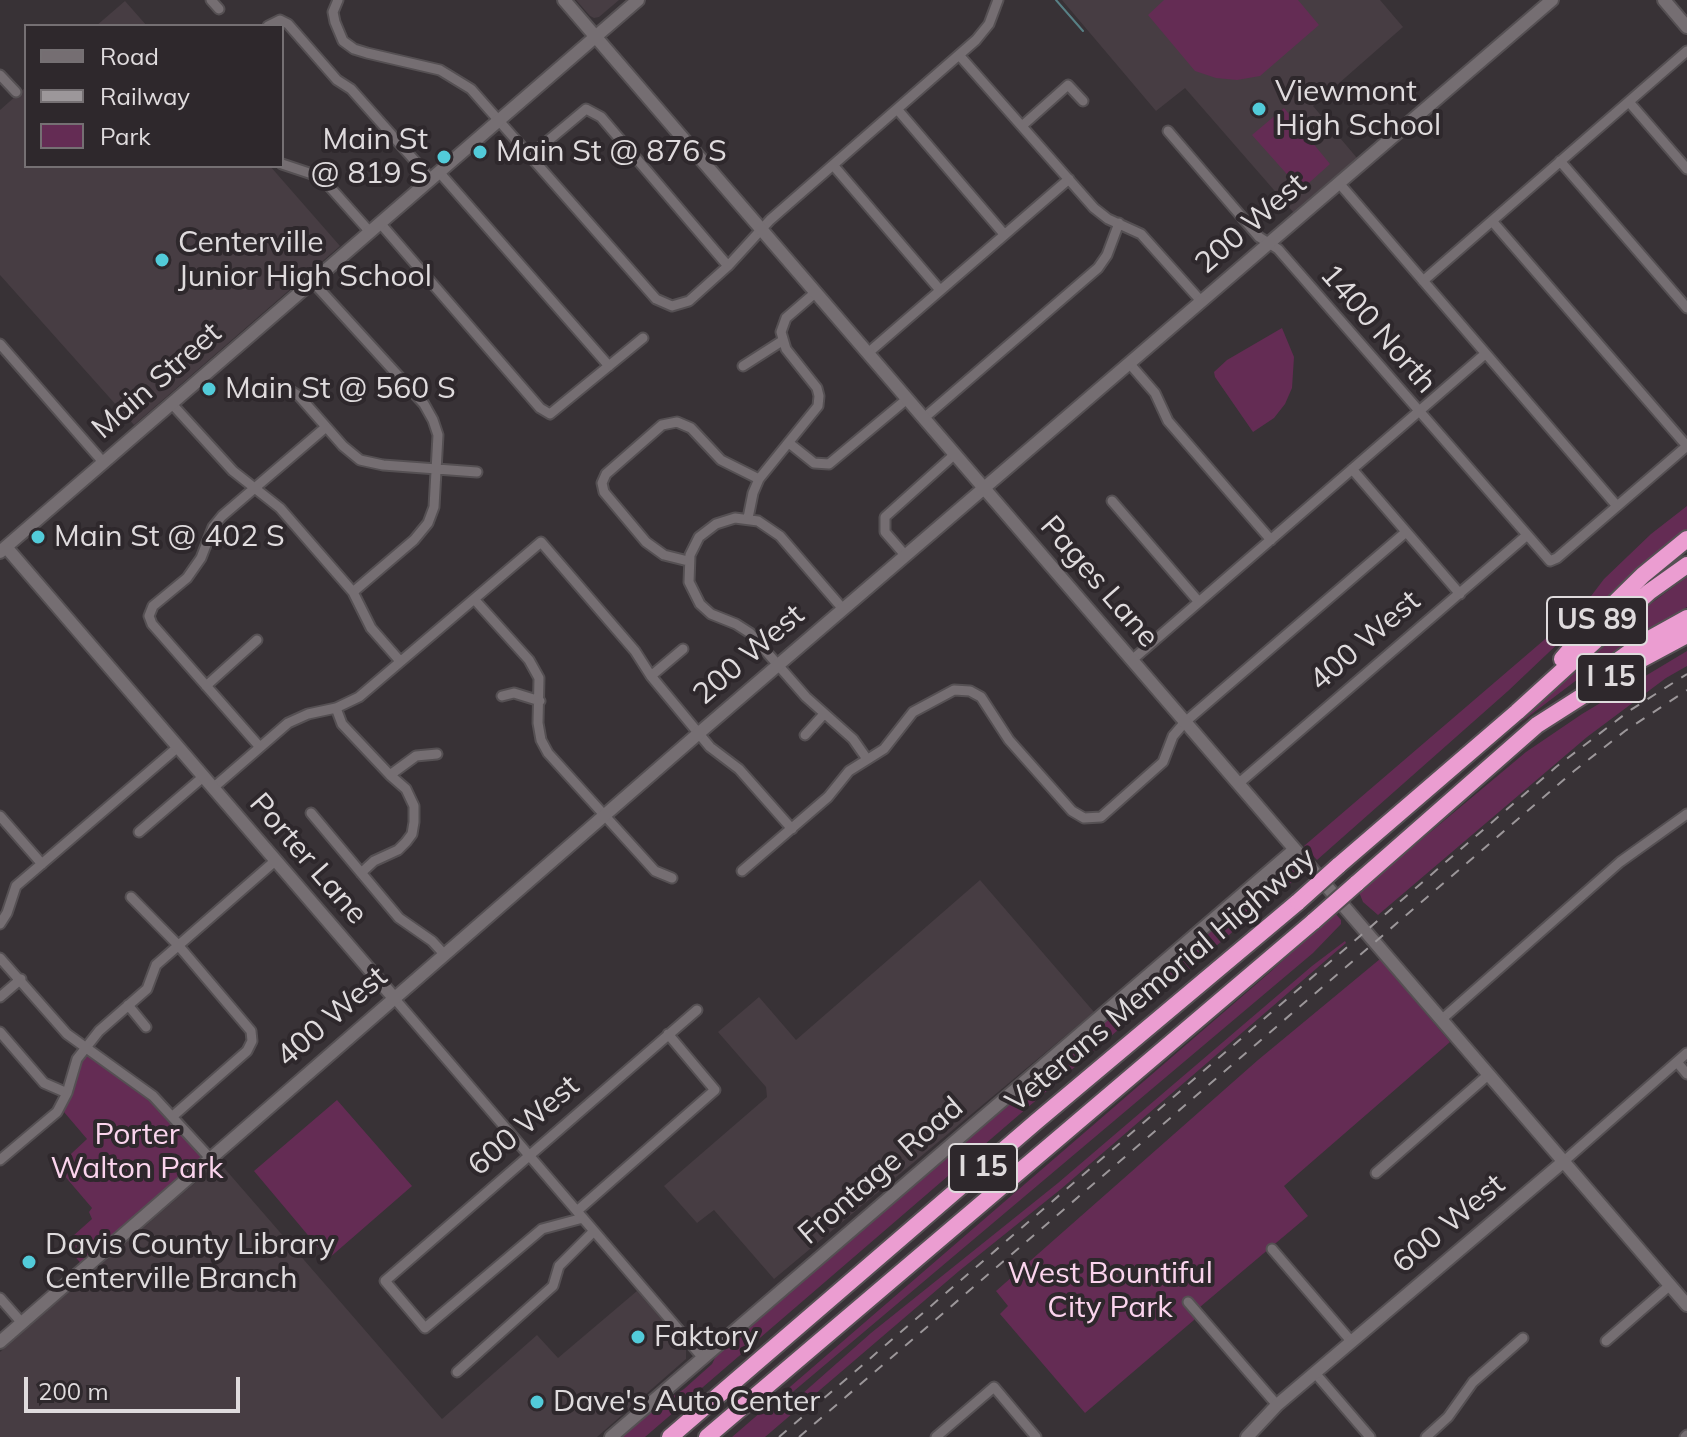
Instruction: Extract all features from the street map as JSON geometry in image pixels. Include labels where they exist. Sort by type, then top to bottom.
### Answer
[{"type":"highway","name":"US 89","points":[[1517,712],[1585,632],[1643,575],[1687,539]]},
{"type":"highway","name":"Veterans Memorial Highway","points":[[670,1437],[1298,902],[1517,712],[1649,592],[1687,565]]},
{"type":"highway","name":"US 89","points":[[1537,725],[1609,666],[1687,618]]},
{"type":"highway","name":"Veterans Memorial Highway","points":[[707,1437],[1314,921],[1537,725],[1631,665],[1687,635]]},
{"type":"street","points":[[211,0],[219,9]]},
{"type":"street","points":[[338,0],[333,12],[343,41],[354,49],[440,70],[457,78],[483,100],[656,299],[672,306],[689,301],[728,266],[761,228],[959,55],[985,30],[998,0]]},
{"type":"street","name":"Pages Lane","points":[[564,0],[1687,1305]]},
{"type":"street","name":"Main Street","points":[[2,546],[172,404],[638,0]]},
{"type":"street","name":"200 West","points":[[699,733],[1552,0]]},
{"type":"street","points":[[1664,0],[1687,27]]},
{"type":"street","points":[[270,24],[280,20],[288,24],[337,80],[351,89],[435,176],[609,366]]},
{"type":"street","points":[[1423,281],[1687,51]]},
{"type":"street","points":[[959,55],[1098,212],[1146,238],[1201,301]]},
{"type":"street","points":[[0,75],[16,92]]},
{"type":"street","points":[[1022,126],[1068,85],[1083,101]]},
{"type":"street","points":[[1629,102],[1687,169]]},
{"type":"street","points":[[531,155],[586,109],[601,117],[728,266]]},
{"type":"street","points":[[897,109],[1004,234]]},
{"type":"street","name":"1400 North","points":[[1168,131],[1259,237],[1278,249],[1550,561],[1617,506]]},
{"type":"street","points":[[1560,161],[1687,308]]},
{"type":"street","points":[[284,165],[321,177],[375,227],[540,408],[550,414],[643,338]]},
{"type":"street","points":[[833,165],[940,290]]},
{"type":"street","points":[[868,353],[1069,179]]},
{"type":"street","points":[[1339,183],[1617,506],[1687,446],[1492,221]]},
{"type":"street","points":[[924,418],[1098,268],[1107,255],[1119,223]]},
{"type":"street","points":[[312,281],[424,404],[438,435],[434,507],[428,523],[414,540],[353,592]]},
{"type":"street","points":[[748,518],[759,479],[816,410],[819,396],[814,383],[782,341],[782,327],[786,318],[816,292]]},
{"type":"street","points":[[743,366],[782,341]]},
{"type":"street","points":[[0,344],[103,462]]},
{"type":"street","points":[[1132,660],[1485,354]]},
{"type":"street","points":[[1129,363],[1155,393],[1168,421],[1271,540]]},
{"type":"street","points":[[283,386],[299,396],[360,460],[383,465],[477,472]]},
{"type":"street","points":[[789,443],[814,463],[829,464],[907,399]]},
{"type":"street","points":[[172,404],[233,471],[280,508],[353,592],[371,628],[400,661]]},
{"type":"street","points":[[688,561],[664,555],[646,542],[605,495],[602,483],[606,474],[662,425],[677,422],[691,428],[721,460],[759,479]]},
{"type":"street","points":[[259,746],[152,624],[149,616],[153,606],[187,578],[201,558],[213,527],[222,516],[326,427]]},
{"type":"street","points":[[905,555],[885,532],[885,517],[955,454]]},
{"type":"street","points":[[1352,469],[1460,594]]},
{"type":"street","points":[[1112,501],[1199,602]]},
{"type":"street","points":[[843,609],[780,536],[763,523],[748,518],[728,519],[710,527],[695,543],[688,561],[689,582],[700,604],[711,614],[746,630],[824,714],[853,739],[867,759]]},
{"type":"street","points":[[742,871],[828,797],[849,771],[888,745],[917,709],[952,690],[970,691],[983,700],[1009,740],[1079,817],[1089,819],[1104,815],[1160,765],[1166,758],[1173,736],[1185,722],[1406,532]]},
{"type":"street","name":"400 West","points":[[1238,784],[1526,536]]},
{"type":"street","points":[[213,788],[288,723],[308,714],[336,708],[359,697],[541,542],[635,651],[651,676],[712,749],[742,772],[792,829]]},
{"type":"street","name":"Porter Lane","points":[[2,546],[703,1358]]},
{"type":"street","points":[[474,599],[529,660],[539,678],[538,723],[541,740],[548,753],[655,871],[672,878]]},
{"type":"street","points":[[206,686],[257,640]]},
{"type":"street","points":[[651,676],[683,649]]},
{"type":"street","points":[[502,696],[514,693],[540,701]]},
{"type":"street","points":[[336,708],[342,724],[406,789],[414,806],[412,834],[398,850],[374,861],[361,873]]},
{"type":"street","points":[[805,735],[824,714]]},
{"type":"street","name":"400 West","points":[[0,1342],[699,733]]},
{"type":"street","points":[[0,924],[16,886],[178,747]]},
{"type":"street","points":[[390,775],[416,756],[437,754]]},
{"type":"street","points":[[139,832],[203,777]]},
{"type":"street","points":[[311,813],[399,918],[432,941],[444,954]]},
{"type":"street","points":[[1441,1020],[1620,862],[1687,814]]},
{"type":"street","points":[[0,816],[42,864]]},
{"type":"street","name":"Frontage Road","points":[[611,1437],[1294,850]]},
{"type":"street","points":[[0,1145],[4,1157],[57,1112],[67,1093],[73,1066],[99,1031],[147,989],[156,965],[275,861]]},
{"type":"street","points":[[131,897],[178,945],[251,1031],[252,1041],[247,1051],[173,1116]]},
{"type":"street","points":[[0,958],[67,1034],[153,1096],[209,1157]]},
{"type":"street","points":[[0,997],[21,979]]},
{"type":"street","points":[[128,1005],[146,1027]]},
{"type":"street","name":"600 West","points":[[580,1214],[542,1229],[425,1328],[385,1281],[697,1010]]},
{"type":"street","points":[[0,1032],[44,1083],[67,1093]]},
{"type":"street","points":[[580,1214],[715,1090],[668,1034]]},
{"type":"street","name":"600 West","points":[[1247,1437],[1277,1405],[1687,1053]]},
{"type":"street","points":[[1677,1062],[1687,1074]]},
{"type":"street","points":[[1376,1173],[1488,1075]]},
{"type":"street","points":[[457,1372],[553,1286],[559,1266],[594,1231]]},
{"type":"street","points":[[1272,1249],[1351,1341]]},
{"type":"street","points":[[1606,1341],[1669,1286]]},
{"type":"street","points":[[0,1298],[22,1323]]},
{"type":"street","points":[[1188,1302],[1277,1405]]},
{"type":"street","points":[[1428,1436],[1448,1417],[1473,1382],[1523,1338]]},
{"type":"street","points":[[1315,1373],[1370,1437]]},
{"type":"street","points":[[936,1437],[994,1387],[1036,1437]]},
{"type":"shaded area","points":[[576,0],[619,0],[594,18]]},
{"type":"shaded area","name":"Viewmont High School","points":[[1062,0],[1380,0],[1403,27],[1313,106],[1357,158],[1294,213],[1185,88],[1156,111]]},
{"type":"shaded area","points":[[125,1],[145,24],[98,24]]},
{"type":"shaded area","name":"Centerville Junior High School","points":[[24,89],[24,168],[272,168],[340,246],[134,425],[0,275],[0,110]]},
{"type":"shaded area","points":[[980,880],[1094,1012],[774,1279],[714,1210],[697,1223],[664,1186],[767,1097],[766,1087],[718,1032],[759,997],[796,1040]]},
{"type":"shaded area","points":[[219,1162],[442,1419],[537,1335],[558,1358],[637,1291],[686,1348],[686,1359],[597,1437],[0,1437],[0,1352]]},
{"type":"green space","points":[[1164,0],[1298,0],[1319,25],[1260,76],[1237,80],[1216,78],[1195,71],[1148,15]]},
{"type":"green space","points":[[1284,108],[1330,164],[1301,190],[1252,135]]},
{"type":"green space","points":[[1282,328],[1294,357],[1292,388],[1274,418],[1253,432],[1214,372],[1227,360]]},
{"type":"green space","points":[[1687,506],[1687,529],[1625,580],[1508,691],[1317,860],[1304,846],[1558,628],[1563,633],[1604,579],[1651,534]]},
{"type":"green space","points":[[1687,577],[1687,607],[1603,660],[1520,723],[1630,619]]},
{"type":"green space","points":[[1687,651],[1687,666],[1587,737],[1378,915],[1363,902],[1359,892],[1526,752],[1582,714]]},
{"type":"green space","points":[[1289,862],[1302,875],[645,1437],[620,1437],[684,1389],[712,1364],[717,1354]]},
{"type":"green space","points":[[1335,913],[1341,924],[1313,953],[788,1396],[802,1394],[871,1333],[1058,1183],[1312,966],[1346,943],[1061,1189],[959,1271],[765,1437],[732,1437],[1268,974]]},
{"type":"green space","name":"West Bountiful City Park","points":[[1380,959],[1450,1042],[1284,1186],[1308,1216],[1200,1307],[1194,1320],[1085,1413],[1000,1314],[1008,1306],[996,1291],[1258,1060]]},
{"type":"green space","name":"Porter Walton Park","points":[[85,1049],[145,1090],[209,1157],[85,1268],[64,1244],[92,1219],[89,1212],[92,1208],[57,1167],[87,1139],[64,1112]]},
{"type":"green space","points":[[337,1100],[412,1186],[328,1259],[254,1171]]},
{"type":"waterway","points":[[1056,0],[1083,31]]},
{"type":"railway","points":[[779,1437],[1556,767],[1629,711],[1687,674]]},
{"type":"railway","points":[[799,1437],[1574,771],[1625,731],[1687,690]]},
{"type":"place","name":"Viewmont High School","points":[[1259,109]]},
{"type":"place","name":"Main St @ 876 S","points":[[480,152]]},
{"type":"place","name":"Main St @ 819 S","points":[[444,157]]},
{"type":"place","name":"Centerville Junior High School","points":[[162,260]]},
{"type":"place","name":"Main St @ 560 S","points":[[209,389]]},
{"type":"place","name":"Main St @ 402 S","points":[[38,537]]},
{"type":"place","name":"Davis County Library Centerville Branch","points":[[29,1262]]},
{"type":"place","name":"Faktory","points":[[638,1337]]},
{"type":"place","name":"Dave's Auto Center","points":[[537,1402]]}]
